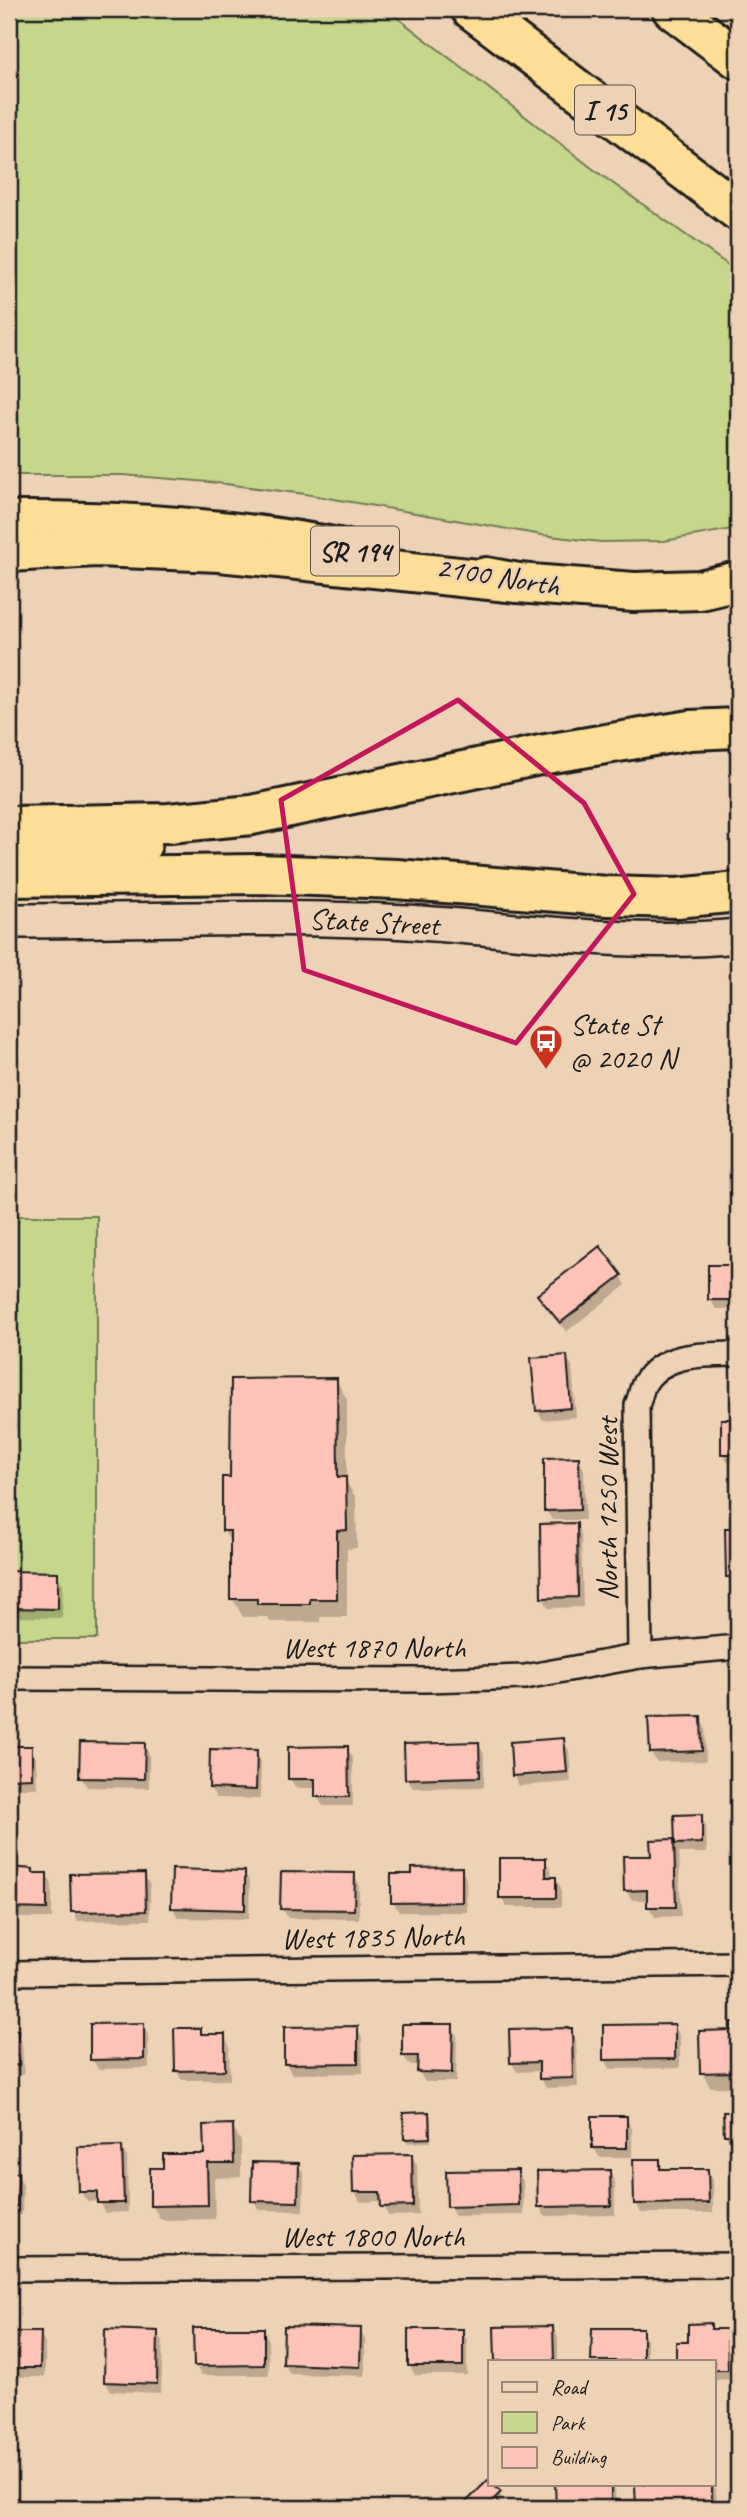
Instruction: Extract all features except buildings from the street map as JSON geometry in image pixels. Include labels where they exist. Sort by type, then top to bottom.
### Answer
[{"type":"highway","name":"I 15","points":[[471,9],[738,211]]},
{"type":"highway","points":[[672,9],[738,59]]},
{"type":"highway","name":"2100 North","points":[[9,521],[150,523],[227,530],[325,545],[519,583],[635,592],[700,590],[738,581]]},
{"type":"highway","points":[[9,552],[96,547],[220,552],[519,583]]},
{"type":"highway","points":[[9,826],[169,823],[252,815],[540,755],[690,730],[738,728]]},
{"type":"highway","points":[[9,856],[98,851],[201,834],[252,815]]},
{"type":"highway","points":[[9,877],[259,874],[396,879],[677,898],[738,892]]},
{"type":"main road","points":[[700,590],[738,595]]},
{"type":"main road","name":"State Street","points":[[9,920],[296,918],[408,922],[601,939],[696,940],[738,936]]},
{"type":"street","name":"North 1250 West","points":[[640,1656],[638,1405],[644,1385],[658,1368],[678,1358],[738,1354]]},
{"type":"street","name":"West 1870 North","points":[[9,1678],[426,1680],[525,1676],[640,1656],[738,1647]]},
{"type":"street","name":"West 1835 North","points":[[9,1973],[738,1964]]},
{"type":"street","name":"West 1800 North","points":[[9,2269],[738,2265]]},
{"type":"highlighted area","points":[[458,700],[584,803],[634,894],[516,1043],[304,970],[281,800]]},
{"type":"green space","points":[[9,9],[386,9],[597,172],[738,272],[738,528],[664,541],[600,542],[542,535],[305,494],[209,482],[123,475],[9,475]]},
{"type":"green space","points":[[9,1216],[97,1216],[97,1639],[9,1639]]},
{"type":"place","name":"State St @ 2020 N","points":[[546,1071]]}]
